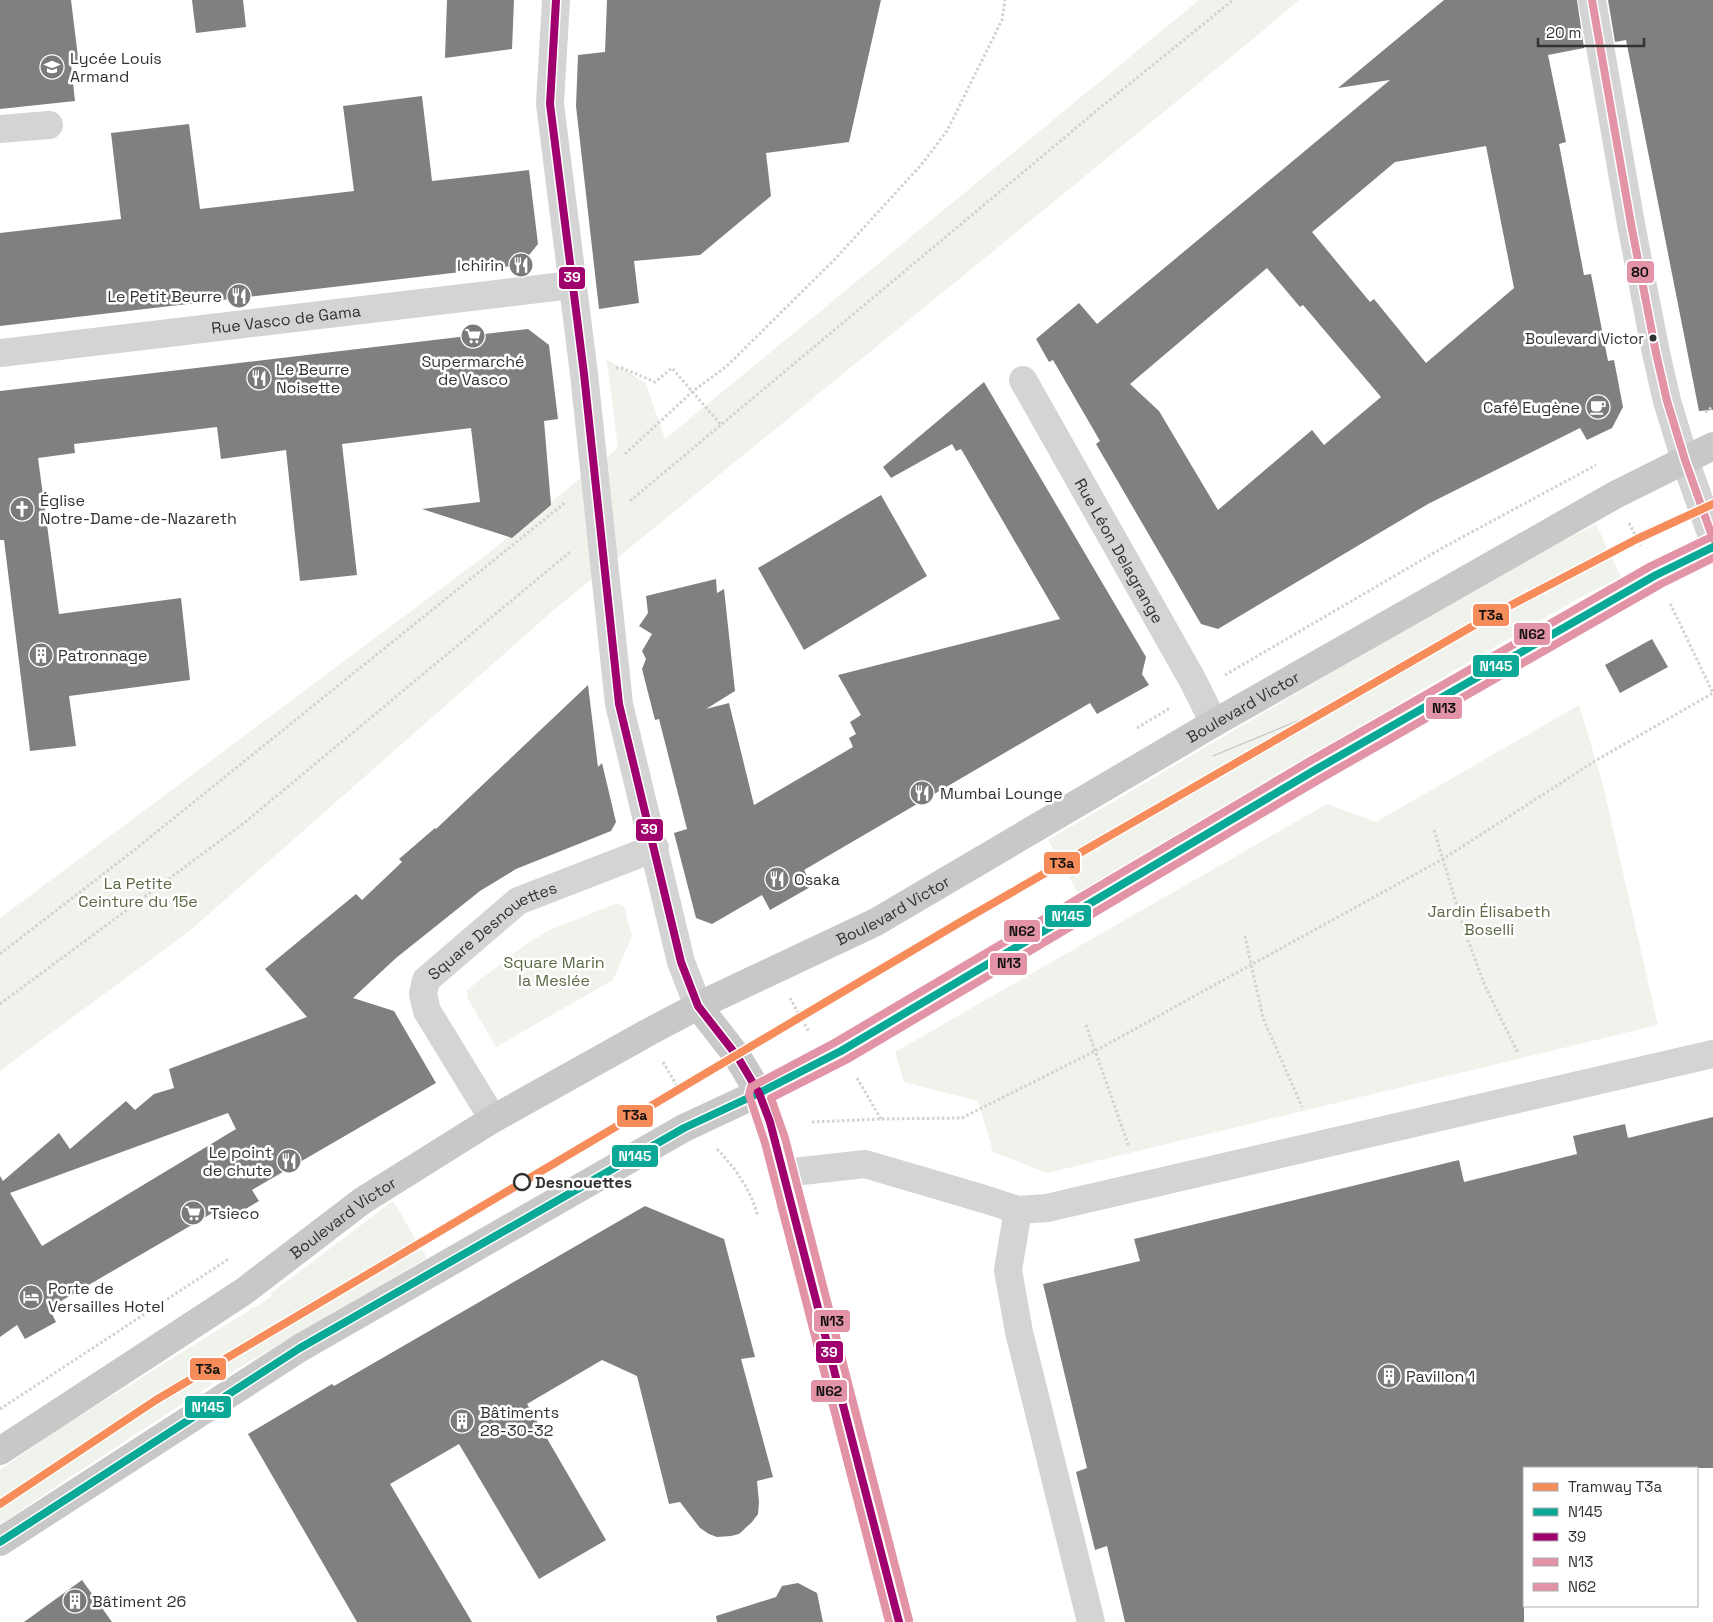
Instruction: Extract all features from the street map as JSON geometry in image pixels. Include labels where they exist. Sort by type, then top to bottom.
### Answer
[{"type":"main road","name":"Boulevard Victor","points":[[0,1451],[243,1292],[362,1201],[493,1119],[646,1032],[876,922],[1214,722],[1614,495],[1713,446]]},
{"type":"main road","points":[[0,1542],[300,1348],[675,1133],[841,1051],[1315,770],[1656,575],[1713,547]]},
{"type":"main road","points":[[698,1006],[736,1056],[759,1093],[770,1122],[899,1622]]},
{"type":"street","points":[[556,0],[550,104],[584,374],[618,704],[655,848],[681,962],[698,1006]]},
{"type":"street","points":[[1592,0],[1645,300],[1667,401],[1685,460],[1713,539]]},
{"type":"street","points":[[0,129],[49,125]]},
{"type":"street","name":"Rue Vasco de Gama","points":[[0,353],[572,285]]},
{"type":"street","name":"Rue Léon Delagrange","points":[[1023,380],[1192,679],[1214,722]]},
{"type":"street","name":"Square Desnouettes","points":[[493,1119],[427,1011],[423,994],[426,980],[518,901],[655,848]]},
{"type":"street","points":[[784,1173],[865,1164],[1018,1210],[1057,1206],[1713,1054]]},
{"type":"street","points":[[1018,1210],[1008,1270],[1019,1332],[1091,1622]]},
{"type":"path","points":[[630,451],[692,392],[727,366],[836,258],[921,165],[946,131],[1002,20],[1005,0]]},
{"type":"path","points":[[654,481],[1101,107],[1233,0]]},
{"type":"path","points":[[608,369],[622,368],[655,382],[672,368],[720,424]]},
{"type":"path","points":[[1701,413],[1713,408]]},
{"type":"path","points":[[1224,676],[1444,547],[1599,464]]},
{"type":"path","points":[[1626,517],[1645,554]]},
{"type":"path","points":[[0,954],[140,845],[517,542]]},
{"type":"path","points":[[0,1004],[244,823],[545,572]]},
{"type":"path","points":[[812,1122],[962,1118],[1095,1050],[1252,966],[1443,859],[1595,761],[1713,692],[1668,597]]},
{"type":"path","points":[[1434,830],[1465,932],[1482,977],[1518,1053]]},
{"type":"path","points":[[1245,936],[1263,1018],[1302,1107]]},
{"type":"path","points":[[774,970],[824,1059]]},
{"type":"path","points":[[1086,1025],[1129,1147]]},
{"type":"path","points":[[646,1032],[697,1122],[710,1141],[744,1181],[754,1201]]},
{"type":"path","points":[[853,1071],[881,1119]]},
{"type":"green space","name":"La Petite Ceinture du 15e","points":[[1199,0],[1299,0],[555,609],[192,929],[0,1071],[0,918],[481,559],[618,448],[606,359],[646,383],[665,439]]},
{"type":"green space","points":[[1596,524],[1621,577],[1581,597],[1486,652],[1078,893],[1048,840],[1501,573]]},
{"type":"green space","name":"Jardin Élisabeth Boselli","points":[[1579,705],[1602,781],[1658,1025],[1047,1173],[993,1152],[978,1101],[904,1082],[895,1052],[1327,804],[1376,822]]},
{"type":"green space","name":"Square Marin la Meslée","points":[[618,903],[624,906],[632,936],[613,980],[496,1047],[467,997],[467,990],[526,944],[550,930]]},
{"type":"green space","points":[[393,1201],[427,1258],[222,1378],[0,1525],[0,1470],[59,1429],[271,1297],[271,1293]]},
{"type":"building","name":"Lycée Louis Armand","points":[[0,0],[71,0],[79,65],[71,64],[75,101],[0,109]]},
{"type":"building","points":[[192,0],[243,0],[246,27],[196,33]]},
{"type":"building","points":[[447,0],[514,0],[512,49],[445,58]]},
{"type":"building","points":[[607,0],[881,0],[849,142],[766,153],[771,196],[700,255],[634,261],[639,303],[599,309],[576,106],[578,55],[605,52]]},
{"type":"building","points":[[1444,0],[1577,0],[1584,48],[1548,55],[1566,142],[1559,144],[1584,275],[1591,274],[1608,361],[1614,360],[1623,407],[1612,428],[1587,440],[1580,428],[1428,504],[1218,629],[1201,624],[1096,444],[1100,441],[1053,360],[1049,362],[1036,339],[1079,303],[1097,324],[1390,80],[1338,88]],"holes":[[[1486,146],[1514,288],[1426,363],[1374,299],[1370,302],[1312,232],[1395,162]],[[1267,268],[1300,307],[1303,305],[1381,397],[1324,445],[1312,430],[1218,510],[1159,411],[1130,384]]]},
{"type":"building","points":[[1608,0],[1713,0],[1713,410],[1699,411],[1626,40],[1615,42]]},
{"type":"building","points":[[422,96],[432,181],[529,170],[538,244],[521,265],[0,326],[0,233],[121,219],[111,133],[189,124],[200,209],[354,191],[343,106]]},
{"type":"building","points":[[528,329],[549,345],[558,419],[544,421],[551,505],[512,538],[422,509],[480,502],[471,428],[342,444],[357,575],[300,581],[286,450],[221,459],[217,427],[74,444],[75,453],[38,458],[59,614],[181,598],[190,680],[69,696],[76,746],[30,751],[4,540],[0,540],[0,391]]},
{"type":"building","points":[[984,382],[1146,657],[1142,674],[1149,685],[1097,714],[1090,703],[804,870],[812,886],[770,910],[762,895],[712,924],[696,918],[674,833],[687,829],[659,719],[655,720],[642,669],[646,659],[642,651],[652,634],[639,626],[648,613],[646,596],[716,579],[717,593],[724,589],[735,691],[706,709],[729,703],[754,805],[853,747],[849,738],[856,734],[850,722],[861,715],[838,675],[1060,619],[961,449],[956,451],[952,444],[891,478],[883,467]]},
{"type":"building","points":[[881,495],[927,576],[804,650],[758,568]]},
{"type":"building","points":[[1652,639],[1668,667],[1620,693],[1605,665]]},
{"type":"building","points":[[588,685],[598,767],[602,763],[616,822],[611,831],[516,869],[480,891],[396,958],[353,998],[394,1011],[436,1083],[252,1190],[259,1201],[227,1220],[221,1208],[49,1308],[56,1322],[25,1339],[17,1325],[0,1337],[0,1176],[3,1181],[59,1133],[70,1149],[126,1101],[135,1110],[154,1094],[174,1088],[169,1069],[307,1017],[265,969],[356,894],[362,900],[402,862],[399,859],[436,829]],"holes":[[[228,1113],[236,1129],[42,1246],[10,1193]]]},
{"type":"building","name":"Pavillon 1","points":[[1713,1117],[1713,1468],[1523,1467],[1524,1622],[1125,1622],[1107,1546],[1095,1550],[1076,1472],[1087,1468],[1043,1284],[1140,1261],[1134,1239],[1459,1160],[1464,1182],[1577,1154],[1573,1136],[1625,1124],[1628,1138]]},
{"type":"building","name":"Bâtiments 28-30-32","points":[[645,1206],[724,1239],[755,1357],[741,1359],[773,1477],[757,1481],[758,1514],[739,1534],[717,1537],[700,1528],[680,1502],[669,1504],[637,1376],[602,1360],[527,1404],[606,1540],[539,1579],[459,1444],[390,1484],[472,1622],[357,1622],[248,1434],[332,1384],[334,1386]]},
{"type":"building","name":"Bâtiment 26","points":[[82,1580],[112,1622],[24,1622]]},
{"type":"building","points":[[798,1583],[817,1593],[823,1622],[717,1622],[716,1616],[776,1597],[782,1586]]},
{"type":"tram line","name":"T3a","points":[[0,1504],[156,1400],[957,924],[1492,615],[1637,539],[1713,504]]},
{"type":"tram line","points":[[1213,756],[1336,705]]},
{"type":"transit line","name":"39","points":[[556,0],[550,104],[584,374],[619,704],[681,962],[698,1006],[737,1056],[759,1093],[770,1122],[899,1622]]},
{"type":"transit line","name":"80","points":[[1592,0],[1631,224],[1656,353],[1667,401],[1685,460],[1713,539]]},
{"type":"transit line","name":"N62","points":[[889,1622],[765,1143],[749,1095],[751,1087],[836,1042],[1310,761],[1651,566],[1709,538]]},
{"type":"transit line","name":"N145","points":[[0,1542],[300,1348],[684,1128],[759,1093],[841,1051],[1315,770],[1656,575],[1713,547]]},
{"type":"transit line","name":"N13","points":[[909,1620],[785,1138],[771,1098],[846,1060],[1320,779],[1661,584],[1713,558]]},
{"type":"place","name":"Lycée Louis Armand","points":[[52,67]]},
{"type":"place","name":"Ichirin","points":[[521,265]]},
{"type":"place","name":"Le Petit Beurre","points":[[239,296]]},
{"type":"place","name":"Supermarché de Vasco","points":[[473,336]]},
{"type":"place","name":"Boulevard Victor","points":[[1653,338]]},
{"type":"place","name":"Le Beurre Noisette","points":[[259,378]]},
{"type":"place","name":"Café Eugène","points":[[1598,407]]},
{"type":"place","name":"Église Notre-Dame-de-Nazareth","points":[[22,509]]},
{"type":"place","name":"Patronnage","points":[[41,655]]},
{"type":"place","name":"Mumbai Lounge","points":[[922,793]]},
{"type":"place","name":"Osaka","points":[[777,879]]},
{"type":"place","name":"Le point de chute","points":[[289,1161]]},
{"type":"place","name":"Desnouettes","points":[[522,1182]]},
{"type":"place","name":"Tsieco","points":[[193,1213]]},
{"type":"place","name":"Porte de Versailles Hotel","points":[[31,1297]]},
{"type":"place","name":"Pavillon 1","points":[[1389,1376]]},
{"type":"place","name":"Bâtiments 28-30-32","points":[[462,1421]]},
{"type":"place","name":"Bâtiment 26","points":[[75,1601]]}]
